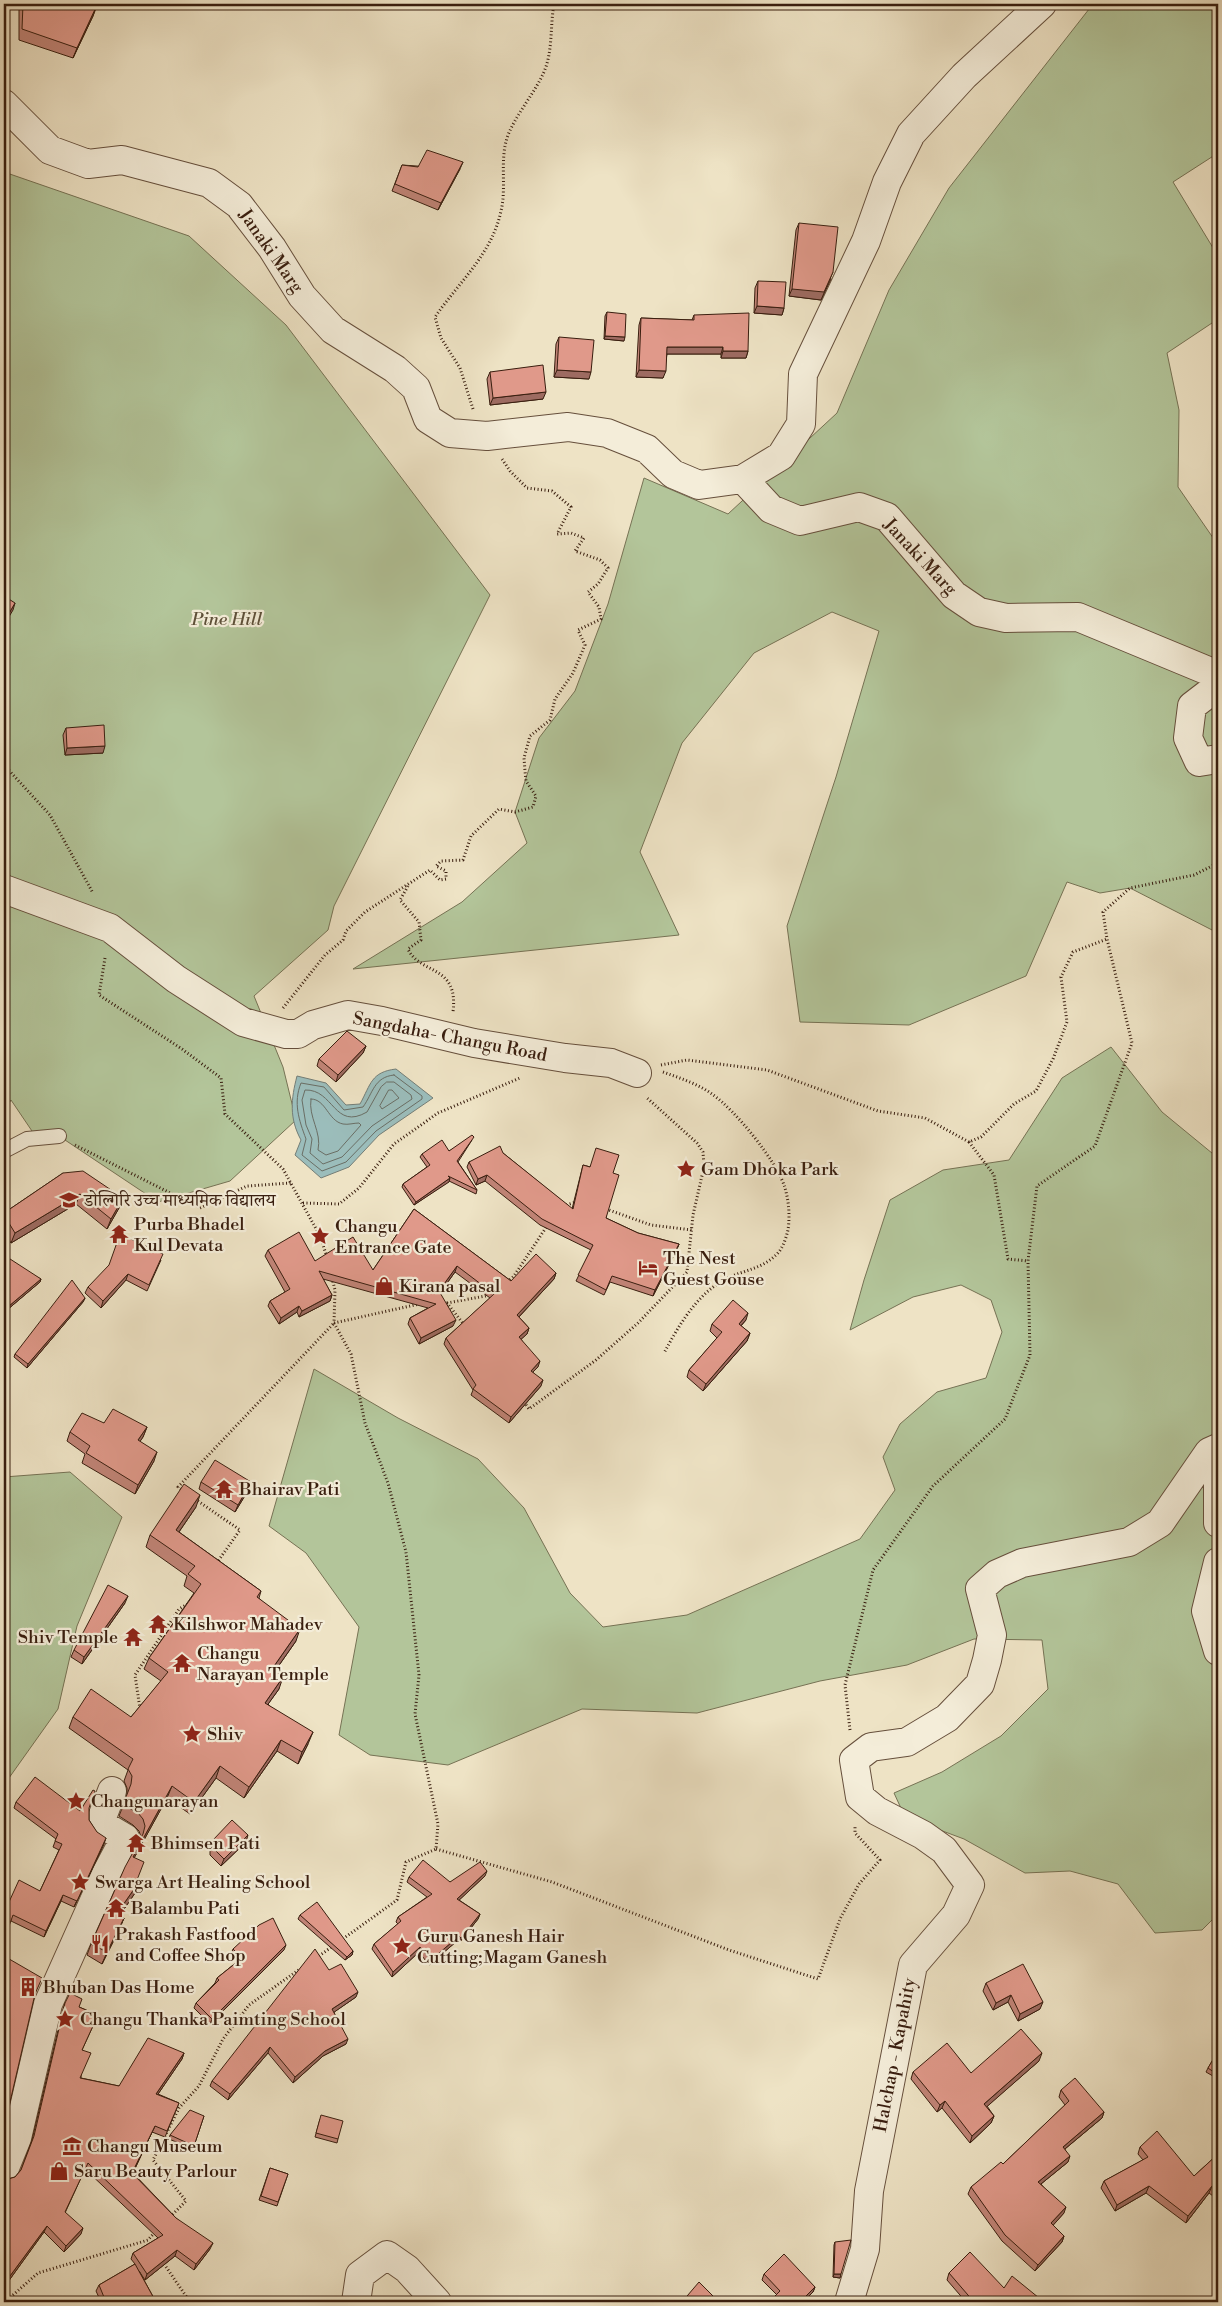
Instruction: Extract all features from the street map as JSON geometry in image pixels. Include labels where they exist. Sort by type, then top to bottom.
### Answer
[{"type":"street","points":[[744,479],[781,456],[801,424],[803,374],[866,241],[887,182],[912,134],[964,76],[1042,4]]},
{"type":"street","name":"Janaki Marg","points":[[4,104],[50,150],[88,164],[122,160],[209,183],[239,205],[272,248],[302,296],[333,330],[394,369],[416,388],[428,419],[450,433],[487,436],[568,427],[607,433],[647,449],[673,474],[699,485],[744,479],[771,509],[800,521],[860,508],[887,517],[954,595],[979,612],[1006,618],[1078,617],[1218,675]]},
{"type":"street","points":[[1218,686],[1192,706],[1188,738],[1199,762],[1218,759]]},
{"type":"street","points":[[4,889],[110,928],[176,979],[243,1022],[286,1034]]},
{"type":"street","name":"Sangdaha- Changu Road","points":[[286,1034],[298,1034],[314,1025],[348,1015],[382,1021],[474,1043],[565,1058],[611,1063],[644,1070]]},
{"type":"street","points":[[860,1797],[854,1760],[871,1747],[907,1742],[948,1718],[980,1684],[992,1635],[980,1588],[997,1574],[1022,1563],[1129,1542],[1160,1523],[1208,1452],[1218,1448]]},
{"type":"street","points":[[1218,1460],[1218,1523]]},
{"type":"street","points":[[1218,1562],[1206,1611],[1218,1651]]},
{"type":"street","points":[[4,2170],[17,2138],[48,2004],[106,1872],[125,1838],[103,1824],[101,1820],[112,1791]]},
{"type":"street","name":"Halchap - Kapahity","points":[[850,2302],[865,2249],[869,2191],[913,1965],[956,1915],[970,1885],[944,1850],[923,1835],[877,1811],[860,1797]]},
{"type":"street","points":[[356,2302],[360,2275],[387,2255],[407,2269],[437,2302]]},
{"type":"lane","points":[[4,1151],[27,1139],[59,1136]]},
{"type":"path","points":[[286,1034],[280,1028],[278,1015],[287,1000],[325,955],[343,940],[346,931],[365,912],[430,870],[440,880],[446,879],[446,872],[436,866],[441,861],[463,860],[471,836],[499,809],[516,812],[533,807],[536,796],[526,780],[524,758],[530,736],[550,720],[555,699],[573,673],[585,645],[578,630],[602,619],[599,607],[588,592],[598,584],[608,568],[600,560],[575,551],[584,538],[571,533],[557,534],[571,507],[552,492],[527,488],[510,470],[479,424],[460,368],[441,338],[435,317],[454,290],[479,262],[495,234],[502,209],[503,159],[508,135],[544,71],[551,43],[554,4]]},
{"type":"path","points":[[4,765],[50,814],[110,928],[99,995],[182,1049],[221,1078],[225,1114],[283,1169],[320,1236],[329,1263]]},
{"type":"path","points":[[854,1760],[844,1684],[872,1570],[933,1486],[1005,1419],[1030,1355],[1028,1261],[1037,1186],[1095,1146],[1132,1043],[1107,939],[1103,912],[1130,888],[1194,874],[1218,862]]},
{"type":"path","points":[[408,886],[400,900],[419,922],[421,940],[408,948],[412,958],[444,975],[455,999],[452,1028],[474,1043]]},
{"type":"path","points":[[969,1142],[981,1137],[1014,1104],[1036,1091],[1053,1059],[1067,1022],[1061,977],[1073,952],[1107,939]]},
{"type":"path","points":[[644,1070],[687,1060],[767,1070],[878,1111],[925,1118],[969,1142],[994,1175],[1008,1259],[1028,1261]]},
{"type":"path","points":[[523,1401],[529,1409],[596,1360],[638,1323],[687,1272],[693,1215],[704,1167],[703,1152],[697,1143],[645,1096],[644,1070]]},
{"type":"path","points":[[644,1070],[683,1079],[712,1094],[746,1125],[785,1187],[789,1208],[786,1238],[778,1253],[755,1270],[724,1280],[710,1290],[678,1327],[664,1353]]},
{"type":"path","points":[[302,1203],[339,1204],[359,1188],[394,1144],[438,1113],[529,1074]]},
{"type":"path","points":[[59,1136],[200,1208],[247,1186],[291,1183]]},
{"type":"path","points":[[560,1207],[571,1202],[581,1202]]},
{"type":"path","points":[[599,1206],[651,1225],[692,1230]]},
{"type":"path","points":[[500,1289],[514,1276],[550,1222]]},
{"type":"path","points":[[331,1272],[335,1290],[334,1323],[351,1354],[366,1422],[388,1483],[406,1552],[419,1674],[415,1714],[438,1824],[436,1849]]},
{"type":"path","points":[[440,1303],[447,1304],[492,1295]]},
{"type":"path","points":[[186,1493],[178,1487],[334,1323],[426,1302]]},
{"type":"path","points":[[447,1304],[470,1334]]},
{"type":"path","points":[[193,1498],[240,1530],[214,1567]]},
{"type":"path","points":[[141,1711],[135,1675],[179,1610],[189,1604],[194,1597]]},
{"type":"path","points":[[311,1961],[397,1900],[406,1862],[436,1849],[552,1882],[729,1950],[818,1979],[840,1919],[859,1884],[880,1860],[855,1833],[855,1812],[860,1797]]},
{"type":"path","points":[[167,2220],[186,2201],[153,2160],[180,2108],[199,2086],[223,2039],[249,2005],[303,1966]]},
{"type":"path","points":[[5,2302],[38,2274],[148,2240],[160,2227]]},
{"type":"path","points":[[148,2240],[153,2248]]},
{"type":"path","points":[[158,2256],[190,2302]]},
{"type":"green space","points":[[1093,4],[1218,4],[1218,153],[1173,182],[1218,256],[1218,319],[1167,353],[1179,410],[1178,487],[1218,545],[1218,945],[1214,931],[1130,888],[1100,893],[1067,882],[1026,976],[909,1025],[800,1022],[787,926],[836,777],[879,631],[832,612],[754,653],[682,743],[640,852],[679,935],[353,969],[462,902],[527,843],[515,812],[539,738],[575,691],[608,604],[644,478],[728,514],[837,413],[889,290],[949,188]]},
{"type":"green space","name":"Pine Hill","points":[[4,172],[189,236],[286,325],[490,595],[334,906],[328,930],[254,996],[283,1067],[296,1120],[230,1181],[158,1202],[59,1136],[34,1134],[11,1100],[4,1111]]},
{"type":"green space","points":[[1111,1047],[1162,1112],[1218,1158],[1218,1914],[1202,1930],[1155,1933],[1118,1884],[1070,1871],[1025,1873],[964,1839],[905,1817],[894,1793],[942,1772],[1001,1736],[1048,1689],[1042,1640],[974,1639],[907,1665],[820,1681],[697,1713],[582,1709],[448,1765],[370,1755],[339,1735],[359,1627],[306,1553],[269,1526],[314,1369],[398,1418],[478,1459],[524,1508],[570,1593],[603,1627],[687,1615],[860,1539],[895,1490],[883,1457],[900,1424],[937,1392],[986,1378],[1002,1332],[991,1300],[961,1285],[913,1297],[850,1330],[890,1200],[943,1170],[1009,1160],[1062,1078]]},
{"type":"green space","points":[[70,1472],[122,1517],[77,1626],[58,1709],[4,1785],[4,1477]]},
{"type":"water","points":[[396,1069],[433,1098],[379,1135],[349,1167],[321,1178],[295,1155],[301,1140],[294,1124],[292,1108],[297,1076],[326,1083],[346,1105],[360,1104],[377,1076]]},
{"type":"building","points":[[23,4],[97,5],[77,48],[22,29]]},
{"type":"building","points":[[427,150],[463,162],[441,203],[395,184],[402,165],[418,167]]},
{"type":"building","points":[[799,223],[838,227],[833,272],[824,292],[792,289]]},
{"type":"building","points":[[758,281],[786,282],[784,308],[757,306]]},
{"type":"building","points":[[607,312],[626,314],[625,337],[605,336]]},
{"type":"building","points":[[749,313],[748,351],[723,351],[723,347],[667,347],[666,371],[639,370],[641,318],[694,320],[694,315]]},
{"type":"building","points":[[559,337],[594,340],[591,372],[557,370]]},
{"type":"building","points":[[543,365],[546,392],[493,398],[490,372]]},
{"type":"building","points":[[4,596],[15,603],[4,622]]},
{"type":"building","points":[[104,725],[105,746],[67,748],[66,728]]},
{"type":"building","points":[[347,1031],[366,1046],[338,1075],[319,1059]]},
{"type":"building","points":[[472,1135],[474,1137],[457,1161],[477,1190],[448,1176],[450,1178],[416,1202],[403,1184],[430,1165],[422,1154],[442,1140],[449,1151]]},
{"type":"building","points":[[500,1146],[503,1153],[573,1209],[583,1165],[590,1167],[596,1148],[619,1155],[613,1173],[619,1175],[606,1218],[638,1233],[679,1244],[655,1290],[612,1276],[606,1290],[578,1275],[593,1245],[542,1219],[487,1175],[478,1179],[469,1162]]},
{"type":"building","points":[[83,1171],[123,1198],[111,1219],[80,1194],[15,1233],[4,1213],[63,1173]]},
{"type":"building","points":[[414,1209],[511,1281],[536,1254],[556,1273],[517,1315],[529,1328],[519,1337],[540,1361],[531,1371],[543,1380],[511,1417],[473,1389],[476,1385],[446,1338],[494,1294],[457,1266],[439,1291],[456,1320],[421,1338],[410,1318],[436,1304],[319,1271],[332,1295],[302,1311],[299,1306],[281,1318],[270,1301],[290,1289],[268,1250],[299,1232],[315,1261],[353,1237],[373,1270]]},
{"type":"building","points":[[120,1234],[163,1254],[149,1285],[128,1274],[103,1301],[88,1287],[109,1265]]},
{"type":"building","points":[[7,1257],[41,1279],[9,1306],[4,1301],[4,1262]]},
{"type":"building","points":[[72,1280],[85,1298],[28,1364],[15,1354]]},
{"type":"building","points":[[733,1300],[748,1313],[739,1324],[750,1333],[706,1384],[689,1370],[722,1332],[712,1324]]},
{"type":"building","points":[[113,1409],[147,1427],[138,1440],[157,1452],[138,1485],[86,1453],[90,1446],[70,1432],[82,1413],[104,1423]]},
{"type":"building","name":"Bhairav Pati","points":[[215,1460],[251,1482],[238,1505],[201,1482]]},
{"type":"building","points":[[184,1484],[200,1495],[176,1530],[261,1591],[257,1597],[300,1629],[272,1669],[283,1677],[265,1703],[313,1732],[302,1752],[281,1740],[249,1787],[220,1766],[194,1802],[172,1786],[133,1857],[144,1862],[137,1880],[139,1882],[118,1912],[115,1911],[124,1918],[107,1952],[91,1944],[125,1867],[143,1834],[145,1826],[143,1819],[138,1813],[123,1805],[131,1784],[132,1776],[128,1769],[133,1759],[73,1717],[91,1689],[131,1717],[168,1672],[149,1658],[201,1584],[188,1574],[195,1566],[150,1535]]},
{"type":"building","points":[[108,1585],[128,1596],[84,1657],[74,1650]]},
{"type":"building","points":[[35,1777],[80,1811],[93,1790],[95,1791],[89,1808],[89,1820],[97,1832],[106,1838],[77,1901],[63,1895],[46,1931],[13,1915],[4,1940],[4,1901],[9,1902],[19,1880],[40,1891],[62,1844],[55,1841],[58,1834],[16,1802]]},
{"type":"building","points":[[232,1820],[248,1835],[224,1859],[213,1848],[213,1840]]},
{"type":"building","points":[[423,1860],[450,1882],[480,1862],[487,1871],[457,1899],[480,1914],[461,1938],[459,1936],[431,1960],[420,1947],[393,1972],[374,1944],[401,1921],[398,1917],[432,1894],[409,1877]]},
{"type":"building","points":[[317,1902],[353,1951],[347,1957],[300,1915]]},
{"type":"building","points":[[273,1918],[286,1945],[212,2019],[196,2003],[219,1980],[217,1978],[242,1958],[233,1949],[259,1925]]},
{"type":"building","points":[[315,1949],[329,1970],[341,1964],[358,1992],[332,2009],[348,2039],[325,2051],[295,2077],[270,2047],[230,2094],[212,2081]]},
{"type":"building","points":[[4,1956],[42,1978],[35,1994],[4,2128]]},
{"type":"building","points":[[1023,1964],[1043,2002],[1020,2014],[1011,1995],[996,2003],[986,1983]]},
{"type":"building","points":[[70,1993],[82,1999],[79,2007],[98,2015],[82,2050],[91,2053],[80,2078],[119,2086],[148,2038],[184,2053],[156,2094],[179,2103],[167,2131],[155,2126],[132,2173],[176,2218],[213,2243],[196,2264],[177,2250],[147,2274],[133,2253],[163,2235],[88,2163],[65,2212],[83,2228],[66,2246],[47,2226],[7,2280],[4,2278],[4,2179],[15,2177],[21,2170],[34,2136],[65,2003]]},
{"type":"building","points":[[1021,2029],[1042,2053],[984,2104],[994,2116],[972,2136],[945,2101],[940,2105],[913,2072],[947,2043],[971,2073]]},
{"type":"building","points":[[1218,2051],[1218,2075],[1208,2068]]},
{"type":"building","points":[[1075,2078],[1104,2112],[1063,2147],[1070,2156],[1038,2182],[1066,2207],[1051,2223],[1064,2236],[1038,2265],[1005,2235],[971,2187],[1001,2162],[1003,2164],[1069,2101],[1061,2090]]},
{"type":"building","points":[[190,2110],[204,2116],[194,2146],[170,2135]]},
{"type":"building","points":[[321,2115],[343,2121],[338,2139],[316,2133]]},
{"type":"building","points":[[1157,2131],[1194,2176],[1218,2154],[1218,2187],[1215,2190],[1212,2186],[1188,2216],[1149,2186],[1117,2205],[1104,2181],[1148,2157],[1140,2147]]},
{"type":"building","points":[[270,2168],[288,2174],[278,2202],[261,2196]]},
{"type":"building","points":[[851,2240],[841,2274],[834,2274],[835,2242]]},
{"type":"building","points":[[970,2252],[1004,2288],[1012,2276],[1044,2302],[974,2302],[949,2273]]},
{"type":"building","points":[[784,2254],[815,2287],[800,2302],[769,2302],[780,2291],[764,2274]]},
{"type":"building","points":[[135,2264],[156,2302],[106,2302],[99,2285]]},
{"type":"building","points":[[699,2282],[719,2302],[682,2302]]},
{"type":"place","name":"Gam Dhoka Park","points":[[686,1169]]},
{"type":"place","name":"डोल्गिरि उच्च माध्यमिक विद्यालय","points":[[69,1200]]},
{"type":"place","name":"Purba Bhadel Kul Devata","points":[[119,1234]]},
{"type":"place","name":"Changu Entrance Gate","points":[[320,1236]]},
{"type":"place","name":"The Nest Guest Gouse","points":[[648,1268]]},
{"type":"place","name":"Kirana pasal","points":[[384,1286]]},
{"type":"place","name":"Bhairav Pati","points":[[224,1489]]},
{"type":"place","name":"Kilshwor Mahadev","points":[[158,1624]]},
{"type":"place","name":"Shiv Temple","points":[[133,1637]]},
{"type":"place","name":"Changu Narayan Temple","points":[[182,1663]]},
{"type":"place","name":"Shiv","points":[[192,1734]]},
{"type":"place","name":"Changunarayan","points":[[76,1801]]},
{"type":"place","name":"Bhimsen Pati","points":[[136,1843]]},
{"type":"place","name":"Swarga Art Healing School","points":[[80,1882]]},
{"type":"place","name":"Balambu Pati","points":[[116,1908]]},
{"type":"place","name":"Prakash Fastfood and Coffee Shop","points":[[100,1944]]},
{"type":"place","name":"Guru Ganesh Hair Cutting;Magam Ganesh","points":[[402,1946]]},
{"type":"place","name":"Bhuban Das Home","points":[[28,1987]]},
{"type":"place","name":"Changu Thanka Paimting School","points":[[65,2019]]},
{"type":"place","name":"Changu Museum","points":[[72,2146]]},
{"type":"place","name":"Saru Beauty Parlour","points":[[59,2171]]}]
